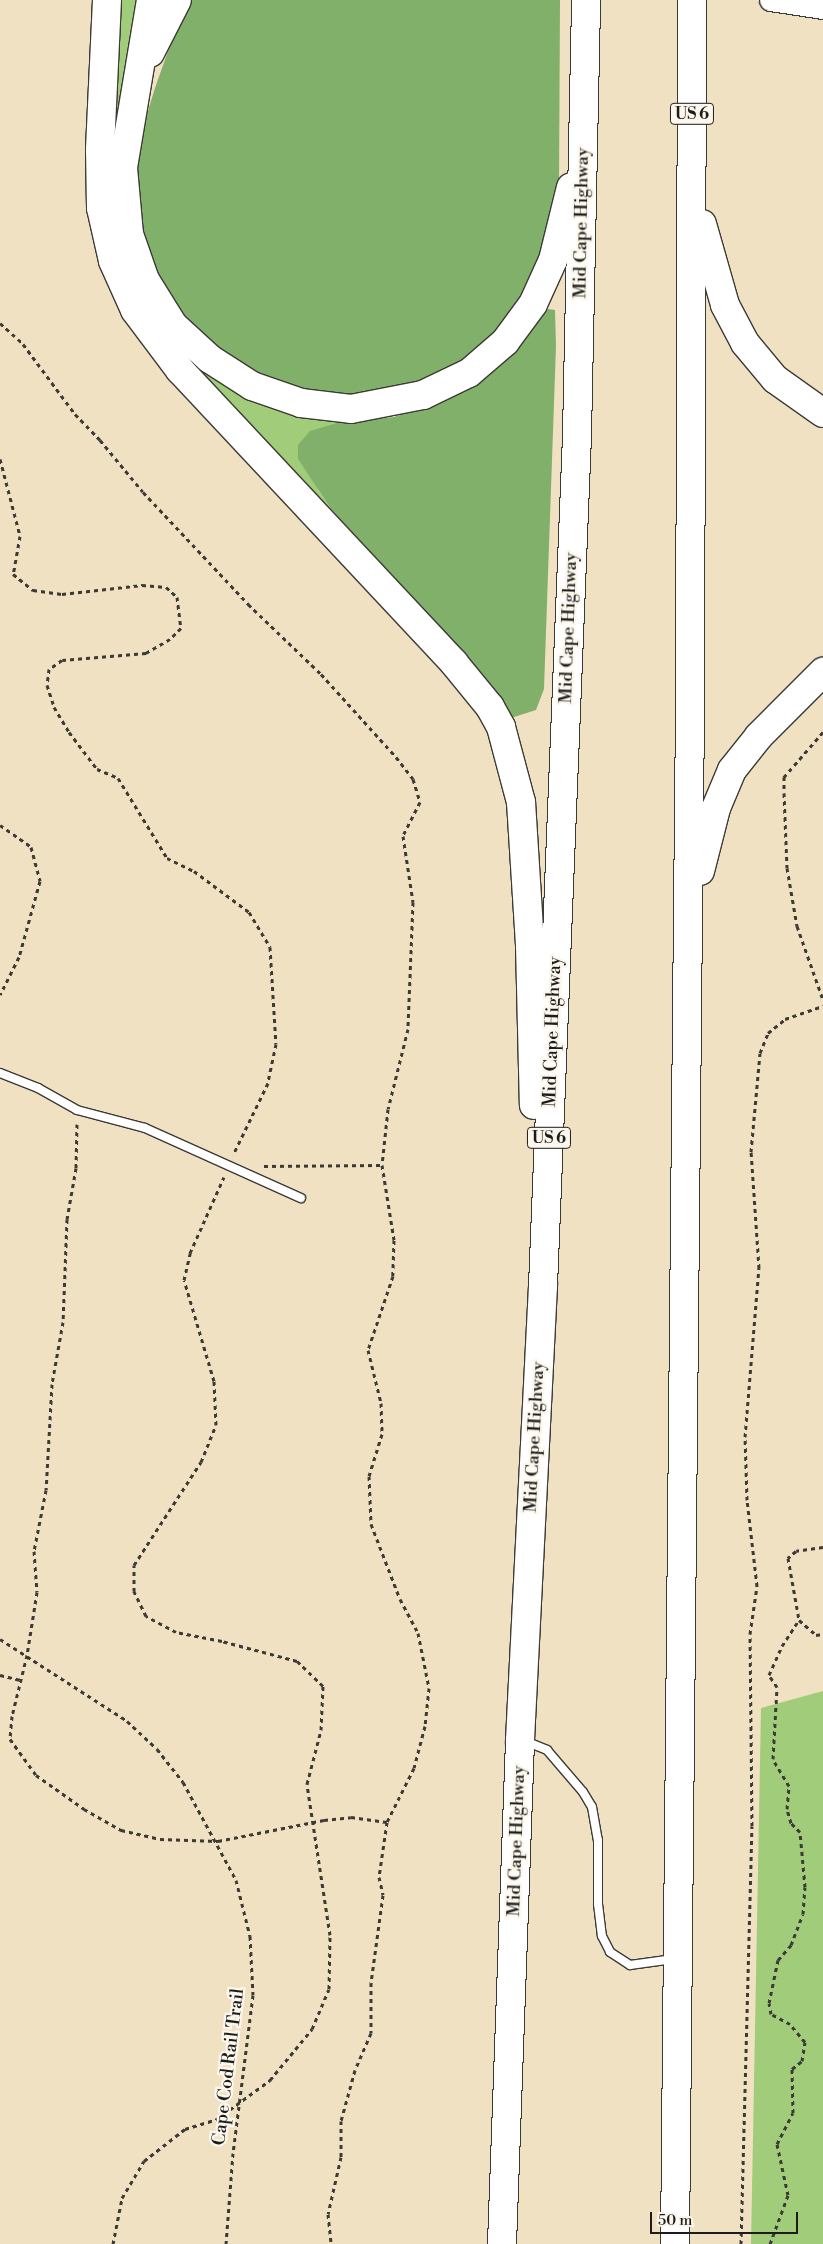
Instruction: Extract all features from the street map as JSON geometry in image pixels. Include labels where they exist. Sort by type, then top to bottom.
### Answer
[{"type":"highway","points":[[89,0],[105,33]]},
{"type":"highway","points":[[107,0],[100,150],[102,208],[113,261],[134,310],[180,370],[475,687],[497,720],[510,752],[521,802],[527,889],[543,1286]]},
{"type":"highway","points":[[151,0],[123,168],[123,189],[135,256],[157,302],[192,344],[231,374],[276,396],[327,408],[376,406],[423,395],[469,373],[505,342],[533,304],[553,260],[584,124]]},
{"type":"highway","points":[[137,79],[177,0]]},
{"type":"highway","name":"Mid Cape Highway","points":[[502,2244],[520,1740],[543,1286],[577,434],[586,0]]},
{"type":"highway","name":"US 6","points":[[675,2244],[676,1958],[688,928],[692,0]]},
{"type":"highway","points":[[692,180],[711,259],[735,325],[745,343],[775,379],[823,413]]},
{"type":"highway","points":[[688,928],[709,831],[732,770],[759,736],[823,672]]},
{"type":"main road","points":[[771,0],[823,8]]},
{"type":"lane","points":[[0,1073],[38,1088],[77,1110],[145,1128],[301,1198]]},
{"type":"lane","points":[[520,1740],[535,1742],[547,1750],[583,1792],[592,1807],[598,1840],[598,1904],[602,1936],[610,1952],[630,1965],[676,1958]]},
{"type":"path","points":[[0,323],[23,344],[75,414],[100,440],[143,492],[248,604],[321,674],[413,779],[420,802],[403,836],[413,902],[408,1030],[388,1109],[382,1164],[394,1240],[393,1276],[368,1350],[381,1403],[382,1434],[370,1476],[371,1524],[400,1599],[418,1633],[429,1688],[425,1726],[414,1768],[387,1822],[379,1877],[383,1895],[371,1983],[371,2033],[355,2070],[342,2122],[340,2157],[328,2214],[331,2244]]},
{"type":"path","points":[[0,459],[20,536],[13,574],[33,590],[62,594],[142,585],[166,587],[177,597],[180,628],[170,639],[146,652],[62,660],[49,669],[47,685],[54,707],[69,732],[98,769],[118,778],[168,858],[194,872],[249,912],[270,947],[276,1044],[268,1083],[232,1167],[190,1253],[184,1280],[214,1381],[216,1425],[201,1462],[134,1565],[134,1591],[146,1616],[176,1632],[297,1661],[323,1686],[321,1730],[307,1784],[330,1935],[329,1989],[312,2029],[270,2080],[240,2104],[217,2119],[185,2129],[144,2161],[122,2198],[113,2244]]},
{"type":"path","points":[[823,732],[784,777],[784,793],[787,868],[797,926],[810,970],[823,1000]]},
{"type":"path","points":[[0,824],[31,847],[40,881],[19,957],[0,995]]},
{"type":"path","points":[[741,2244],[752,1826],[750,1634],[756,1586],[748,1500],[746,1437],[758,1278],[752,1160],[754,1122],[760,1053],[768,1033],[785,1020],[823,1006]]},
{"type":"path","points":[[77,1110],[76,1168],[67,1219],[63,1322],[52,1384],[46,1490],[34,1550],[37,1592],[27,1655],[20,1680],[10,1739],[36,1775],[84,1809],[121,1830],[160,1839],[218,1841],[314,1822],[351,1817],[387,1822]]},
{"type":"path","points":[[232,1167],[288,1164],[382,1164]]},
{"type":"path","points":[[823,1547],[796,1551],[788,1558],[799,1620],[816,1635],[823,1634]]},
{"type":"path","points":[[770,2244],[788,2194],[777,2144],[794,2113],[792,2070],[802,2061],[805,2042],[790,2024],[771,2014],[769,2003],[778,1960],[791,1945],[802,1914],[805,1887],[800,1832],[791,1823],[787,1810],[789,1786],[773,1759],[777,1687],[769,1675],[782,1646],[799,1620]]},
{"type":"path","name":"Cape Cod Rail Trail","points":[[0,1639],[127,1721],[157,1749],[183,1782],[218,1841],[236,1880],[250,1936],[253,1995],[226,2244]]},
{"type":"path","points":[[0,1675],[20,1680]]},
{"type":"green space","points":[[116,0],[139,0],[119,121],[358,420],[318,490],[331,509],[174,350],[109,193]]},
{"type":"green space","points":[[191,0],[560,0],[559,189],[535,273],[525,292],[493,338],[468,358],[411,385],[358,396],[302,392],[274,383],[211,348],[163,292],[143,245],[134,176],[143,127],[155,88],[180,17]]},
{"type":"green space","points":[[548,309],[555,310],[556,346],[544,689],[536,710],[514,717],[508,716],[498,696],[455,644],[331,509],[298,459],[298,445],[310,431],[337,423],[394,417],[427,405]]},
{"type":"green space","points":[[823,1691],[823,2244],[751,2244],[761,1708]]}]
